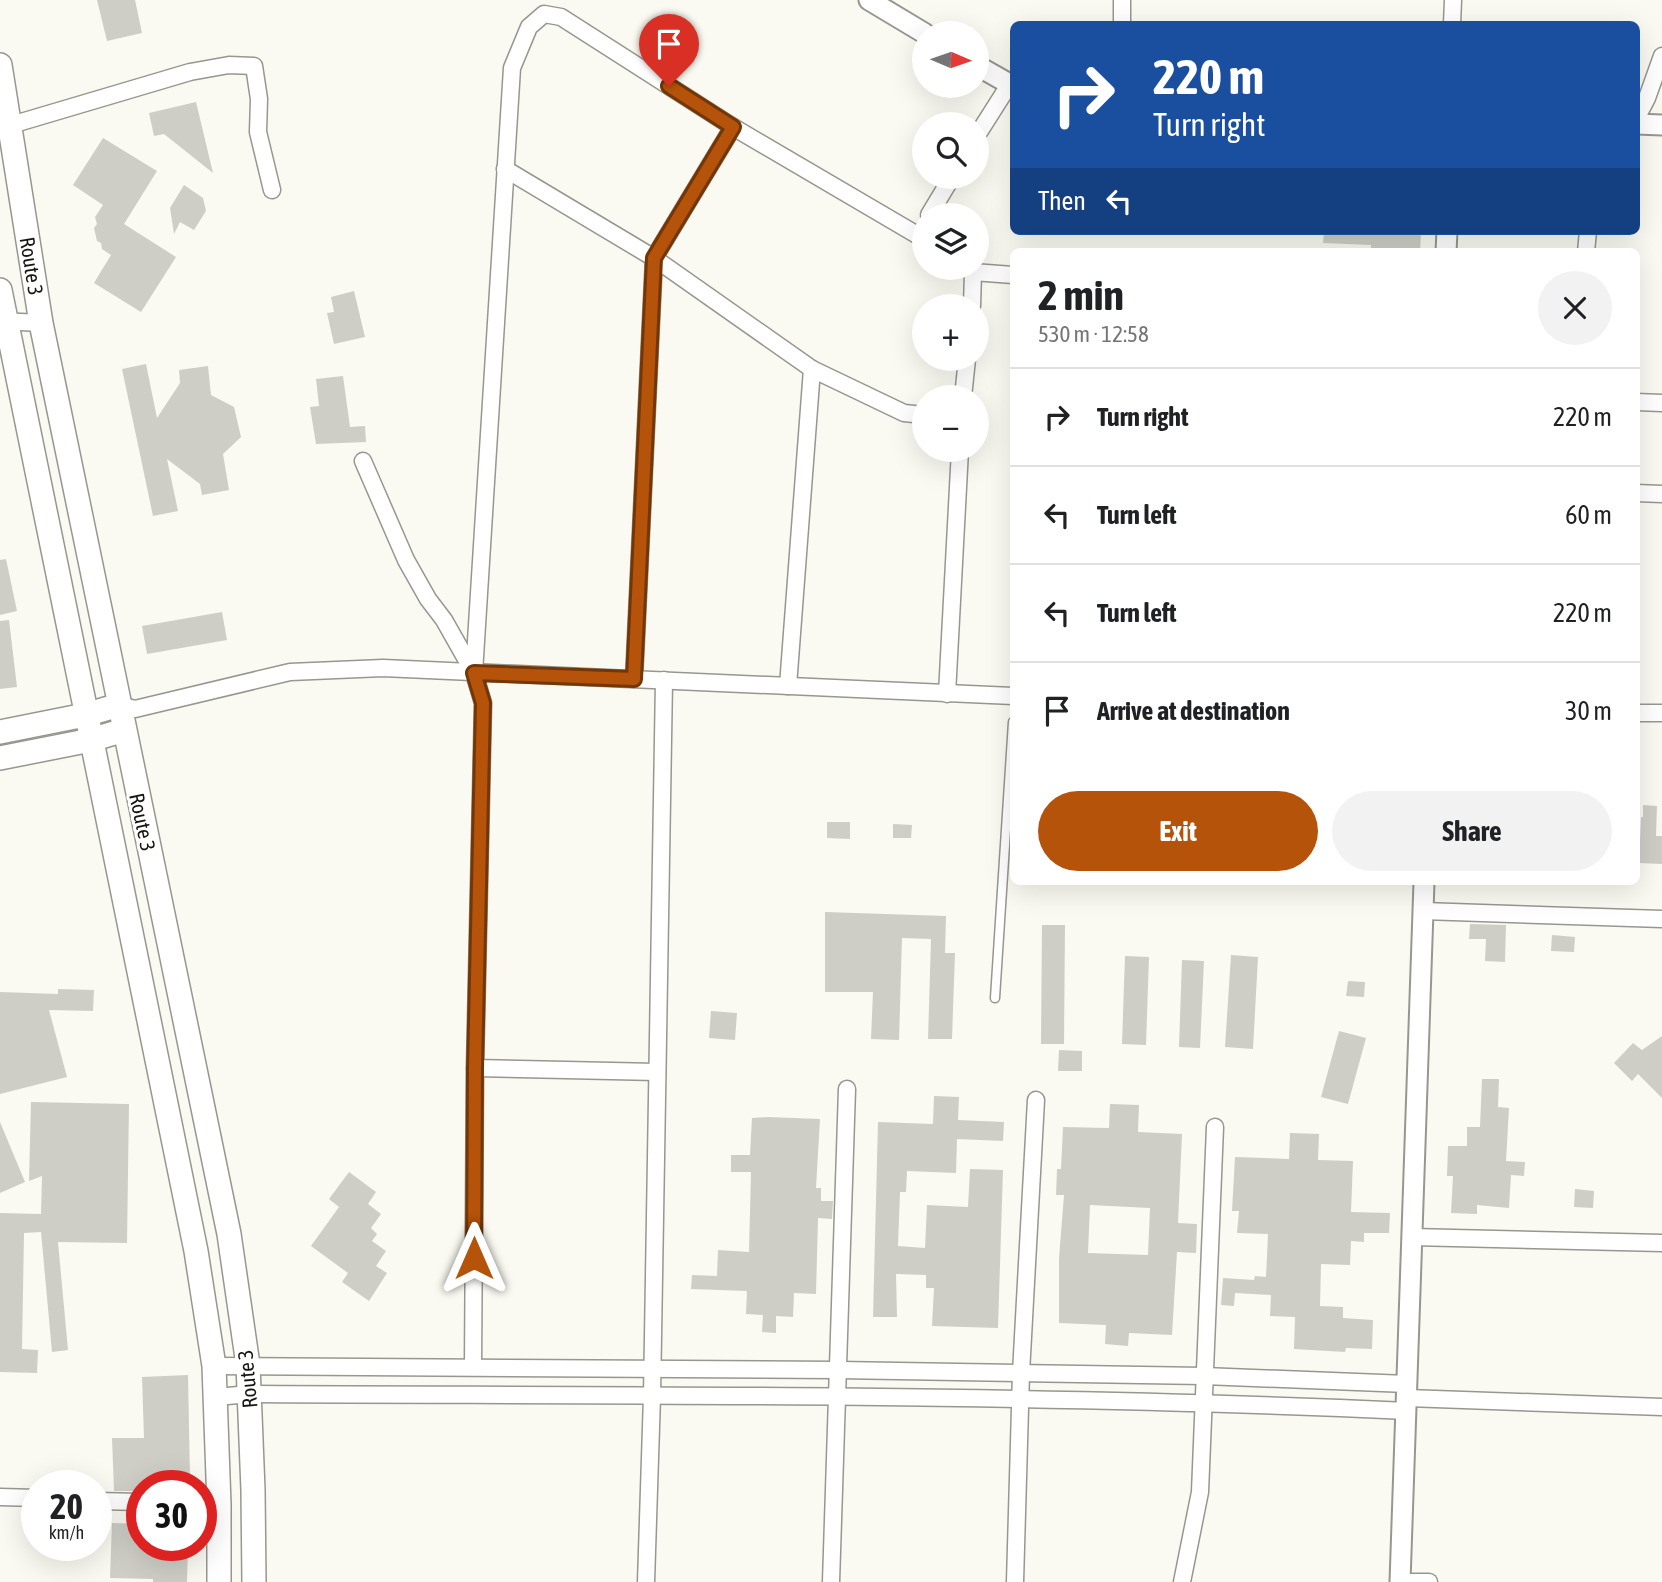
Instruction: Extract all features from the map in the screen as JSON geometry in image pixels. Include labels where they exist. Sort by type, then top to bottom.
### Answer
[{"type":"main road","name":"Route 3","points":[[0,65],[40,323],[126,715],[229,1234],[248,1365],[254,1582]]},
{"type":"main road","points":[[0,290],[3,321],[196,1251],[214,1366],[216,1397],[212,1470]]},
{"type":"main road","points":[[0,732],[85,715],[126,715]]},
{"type":"main road","points":[[0,758],[91,740],[126,715]]},
{"type":"main road","points":[[217,1561],[219,1582]]},
{"type":"street","points":[[869,0],[912,26]]},
{"type":"street","points":[[1122,0],[1122,21]]},
{"type":"street","points":[[1452,21],[1453,0]]},
{"type":"street","points":[[474,673],[512,68],[529,27],[544,14],[561,17],[733,127],[912,226]]},
{"type":"street","points":[[1640,113],[1662,56]]},
{"type":"street","points":[[11,125],[190,72],[229,65],[254,66],[259,99],[258,132],[272,190]]},
{"type":"street","points":[[989,72],[1010,84]]},
{"type":"street","points":[[989,118],[1010,86]]},
{"type":"street","points":[[1640,122],[1662,125]]},
{"type":"street","points":[[634,679],[654,258],[733,127]]},
{"type":"street","points":[[505,169],[654,258],[812,369],[904,413],[912,414]]},
{"type":"street","points":[[989,272],[1010,275]]},
{"type":"street","points":[[3,321],[40,323]]},
{"type":"street","points":[[788,686],[812,369]]},
{"type":"street","points":[[1640,402],[1662,403]]},
{"type":"street","points":[[363,461],[406,560],[474,673],[483,703],[475,1068],[473,1367]]},
{"type":"street","points":[[947,694],[959,462]]},
{"type":"street","points":[[1640,493],[1662,495]]},
{"type":"street","points":[[126,715],[290,672],[383,668],[1010,696]]},
{"type":"street","points":[[646,1582],[652,1396],[664,680]]},
{"type":"street","points":[[1640,713],[1662,713]]},
{"type":"street","points":[[1424,885],[1401,1582],[1429,1582]]},
{"type":"street","points":[[1423,911],[1662,919]]},
{"type":"street","points":[[475,1068],[657,1072]]},
{"type":"street","points":[[831,1582],[847,1089]]},
{"type":"street","points":[[1015,1582],[1021,1373],[1036,1100]]},
{"type":"street","points":[[1182,1582],[1200,1492],[1216,1127]]},
{"type":"street","points":[[1412,1237],[1662,1243]]},
{"type":"street","points":[[214,1366],[652,1368],[1205,1376],[1407,1398]]},
{"type":"street","points":[[216,1397],[250,1394],[836,1395],[1204,1402],[1407,1398],[1662,1407]]},
{"type":"street","points":[[0,1497],[21,1498]]},
{"type":"lane","points":[[995,998],[1010,768]]},
{"type":"building","points":[[97,0],[135,0],[142,33],[107,41]]},
{"type":"building","points":[[196,102],[213,173],[164,134],[154,136],[149,113]]},
{"type":"building","points":[[103,138],[157,171],[124,224],[176,257],[141,312],[94,283],[111,255],[102,249],[94,228],[97,224],[95,217],[103,205],[73,185]]},
{"type":"building","points":[[184,185],[203,198],[206,211],[194,230],[180,222],[174,234],[170,208]]},
{"type":"building","points":[[1324,235],[1421,235],[1420,248],[1371,248],[1371,245],[1323,243]]},
{"type":"building","points":[[354,291],[365,337],[334,344],[327,313],[334,312],[331,297]]},
{"type":"building","points":[[146,364],[157,418],[180,383],[179,370],[208,366],[211,395],[234,407],[241,437],[223,454],[229,490],[202,495],[200,484],[167,459],[178,511],[153,516],[122,369]]},
{"type":"building","points":[[343,376],[350,427],[365,426],[366,442],[316,444],[310,407],[319,406],[316,379]]},
{"type":"building","points":[[6,559],[17,611],[0,615],[0,560]]},
{"type":"building","points":[[222,612],[227,640],[147,654],[142,626]]},
{"type":"building","points":[[9,620],[17,687],[0,689],[0,621]]},
{"type":"building","points":[[1643,805],[1657,806],[1656,836],[1662,836],[1662,864],[1640,863]]},
{"type":"building","points":[[827,822],[850,822],[850,839],[827,838]]},
{"type":"building","points":[[893,824],[912,825],[911,838],[893,838]]},
{"type":"building","points":[[825,912],[946,916],[945,953],[955,953],[952,1039],[928,1039],[931,939],[902,938],[899,1040],[871,1039],[873,992],[825,992]]},
{"type":"building","points":[[1470,924],[1506,925],[1505,962],[1485,961],[1486,939],[1469,939]]},
{"type":"building","points":[[1042,925],[1065,925],[1064,1044],[1041,1044]]},
{"type":"building","points":[[1552,935],[1575,937],[1574,952],[1551,951]]},
{"type":"building","points":[[1231,955],[1258,957],[1253,1049],[1225,1047]]},
{"type":"building","points":[[1125,956],[1149,957],[1146,1045],[1122,1044]]},
{"type":"building","points":[[1182,960],[1204,961],[1200,1048],[1179,1047]]},
{"type":"building","points":[[1348,981],[1365,982],[1364,997],[1346,996]]},
{"type":"building","points":[[58,989],[94,990],[93,1011],[49,1010],[67,1077],[0,1094],[0,992],[58,994]]},
{"type":"building","points":[[711,1011],[737,1013],[735,1040],[709,1038]]},
{"type":"building","points":[[1339,1031],[1366,1038],[1348,1104],[1321,1097]]},
{"type":"building","points":[[1662,1036],[1662,1098],[1638,1074],[1632,1081],[1614,1063],[1633,1043],[1642,1050]]},
{"type":"building","points":[[1059,1050],[1082,1051],[1082,1071],[1058,1071]]},
{"type":"building","points":[[1482,1079],[1499,1079],[1498,1107],[1509,1108],[1506,1161],[1525,1162],[1524,1176],[1511,1175],[1509,1208],[1477,1205],[1477,1214],[1451,1213],[1453,1176],[1447,1176],[1448,1146],[1467,1146],[1467,1127],[1480,1127]]},
{"type":"building","points":[[934,1096],[959,1097],[958,1120],[1004,1122],[1003,1141],[957,1139],[956,1173],[907,1171],[906,1192],[900,1192],[898,1246],[925,1248],[927,1205],[968,1207],[970,1169],[1003,1170],[998,1328],[932,1326],[934,1288],[926,1288],[926,1275],[896,1274],[897,1317],[873,1317],[878,1122],[933,1124]]},
{"type":"building","points":[[31,1102],[129,1104],[127,1243],[58,1242],[68,1350],[52,1352],[41,1232],[24,1233],[22,1349],[38,1350],[37,1373],[0,1372],[0,1213],[41,1214],[42,1176],[29,1181]]},
{"type":"building","points":[[1110,1104],[1139,1105],[1138,1132],[1182,1134],[1178,1223],[1197,1224],[1196,1253],[1177,1252],[1172,1335],[1129,1333],[1128,1346],[1105,1344],[1106,1325],[1059,1323],[1059,1258],[1064,1195],[1056,1195],[1057,1169],[1061,1169],[1063,1127],[1109,1128]],"holes":[[[1090,1205],[1150,1208],[1148,1255],[1088,1253]]]},
{"type":"building","points":[[752,1118],[820,1119],[816,1188],[821,1188],[821,1201],[833,1201],[832,1219],[818,1218],[816,1294],[794,1293],[793,1317],[776,1316],[776,1333],[762,1332],[763,1315],[746,1314],[747,1291],[691,1289],[692,1275],[717,1276],[718,1250],[749,1252],[751,1172],[731,1172],[731,1155],[750,1155]]},
{"type":"building","points":[[0,1122],[25,1182],[0,1193]]},
{"type":"building","points":[[1290,1133],[1319,1134],[1318,1160],[1353,1161],[1351,1212],[1390,1213],[1389,1233],[1364,1233],[1364,1242],[1351,1241],[1350,1265],[1321,1264],[1320,1306],[1343,1307],[1343,1318],[1373,1320],[1372,1349],[1346,1348],[1345,1352],[1294,1349],[1295,1317],[1270,1316],[1271,1295],[1235,1293],[1234,1306],[1221,1305],[1223,1278],[1254,1280],[1255,1276],[1266,1277],[1268,1234],[1237,1233],[1239,1211],[1232,1211],[1235,1157],[1289,1159]]},
{"type":"building","points":[[349,1172],[376,1192],[368,1204],[381,1214],[371,1228],[377,1234],[372,1241],[386,1251],[376,1266],[387,1273],[369,1301],[342,1282],[348,1273],[311,1246],[339,1207],[329,1199]]},
{"type":"building","points":[[1575,1189],[1594,1191],[1593,1208],[1574,1207]]},
{"type":"building","points":[[188,1375],[190,1470],[126,1470],[126,1491],[114,1491],[112,1438],[144,1438],[142,1377]]},
{"type":"building","points":[[112,1523],[126,1523],[126,1561],[188,1561],[187,1582],[110,1578]]},
{"type":"route","points":[[474,1258],[483,703],[474,673],[634,679],[654,258],[733,127],[669,86]]}]
